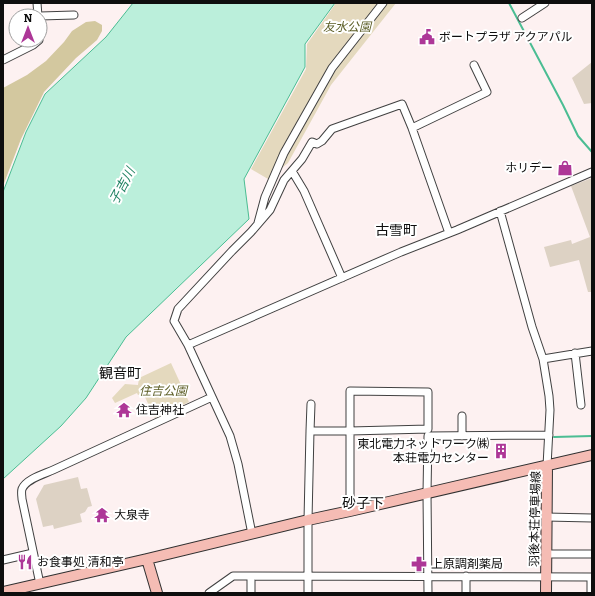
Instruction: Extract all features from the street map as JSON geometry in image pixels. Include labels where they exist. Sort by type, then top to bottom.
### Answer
[{"type":"street","points":[[258,225],[265,197],[287,146],[332,68],[383,3]]},
{"type":"street","points":[[522,18],[545,3]]},
{"type":"street","points":[[48,16],[74,15]]},
{"type":"street","points":[[3,60],[27,48]]},
{"type":"street","points":[[412,128],[487,92],[474,65]]},
{"type":"street","points":[[252,534],[238,464],[230,436],[188,345],[174,321],[178,309],[258,225],[270,210],[284,180],[302,159],[312,142],[317,144],[322,141],[332,129],[402,104],[449,233]]},
{"type":"street","points":[[292,171],[304,191],[342,278]]},
{"type":"street","points":[[188,345],[592,172]]},
{"type":"street","points":[[3,592],[308,520],[547,466],[550,410],[543,359],[532,327],[500,211]]},
{"type":"street","points":[[543,359],[592,351]]},
{"type":"street","points":[[575,354],[581,405]]},
{"type":"street","points":[[310,431],[350,431],[428,429],[428,392],[350,391],[350,431],[350,511]]},
{"type":"street","points":[[40,584],[22,499],[22,490],[27,483],[36,477],[212,398]]},
{"type":"street","points":[[308,593],[311,404]]},
{"type":"street","points":[[462,416],[462,436]]},
{"type":"street","points":[[428,593],[428,436],[549,435]]},
{"type":"street","name":"羽後本荘停車場線","points":[[546,593],[547,466],[592,455]]},
{"type":"street","points":[[546,517],[592,518]]},
{"type":"street","points":[[3,560],[33,553]]},
{"type":"street","points":[[546,554],[592,554]]},
{"type":"street","points":[[147,559],[157,593]]},
{"type":"street","points":[[209,593],[233,576],[592,577],[591,593]]},
{"type":"street","points":[[251,576],[251,593]]},
{"type":"street","points":[[466,576],[466,593]]},
{"type":"green space","name":"友水公園","points":[[336,3],[396,3],[331,85],[288,163],[268,179],[251,169],[306,69],[307,44]]},
{"type":"green space","name":"住吉公園","points":[[171,363],[189,402],[155,418],[143,393],[138,395],[137,393],[115,403],[112,398],[125,384],[138,385],[139,378]]},
{"type":"shaded area","points":[[95,21],[102,25],[102,31],[97,40],[76,58],[44,92],[21,139],[3,186],[3,88],[27,75],[46,61],[72,31],[86,22]]},
{"type":"shaded area","points":[[592,62],[592,103],[584,104],[572,78]]},
{"type":"shaded area","points":[[592,178],[592,292],[588,292],[579,260],[550,267],[544,247],[571,240],[572,244],[590,237],[571,186]]},
{"type":"shaded area","points":[[78,477],[81,489],[87,488],[92,506],[88,507],[85,512],[80,514],[82,522],[54,529],[53,525],[43,527],[36,499],[44,485]]},
{"type":"water","name":"子吉川","points":[[133,3],[335,3],[305,44],[305,67],[244,179],[249,219],[126,337],[86,398],[61,426],[3,479],[3,192],[26,132],[45,94],[106,37]]},
{"type":"waterway","points":[[509,3],[578,136],[592,152]]},
{"type":"waterway","points":[[554,437],[592,436]]},
{"type":"place","name":"ボートプラザ アクアパル","points":[[427,37]]},
{"type":"place","name":"ホリデー","points":[[565,168]]},
{"type":"place","name":"住吉神社","points":[[124,410]]},
{"type":"place","name":"東北電力ネットワーク㈱ 本荘電力センター","points":[[501,451]]},
{"type":"place","name":"大泉寺","points":[[102,515]]},
{"type":"place","name":"お食事処 清和亭","points":[[25,562]]},
{"type":"place","name":"上原調剤薬局","points":[[419,564]]},
{"type":"district","name":"古雪町","points":[[396,230]]},
{"type":"district","name":"観音町","points":[[120,373]]},
{"type":"district","name":"砂子下","points":[[363,503]]}]
